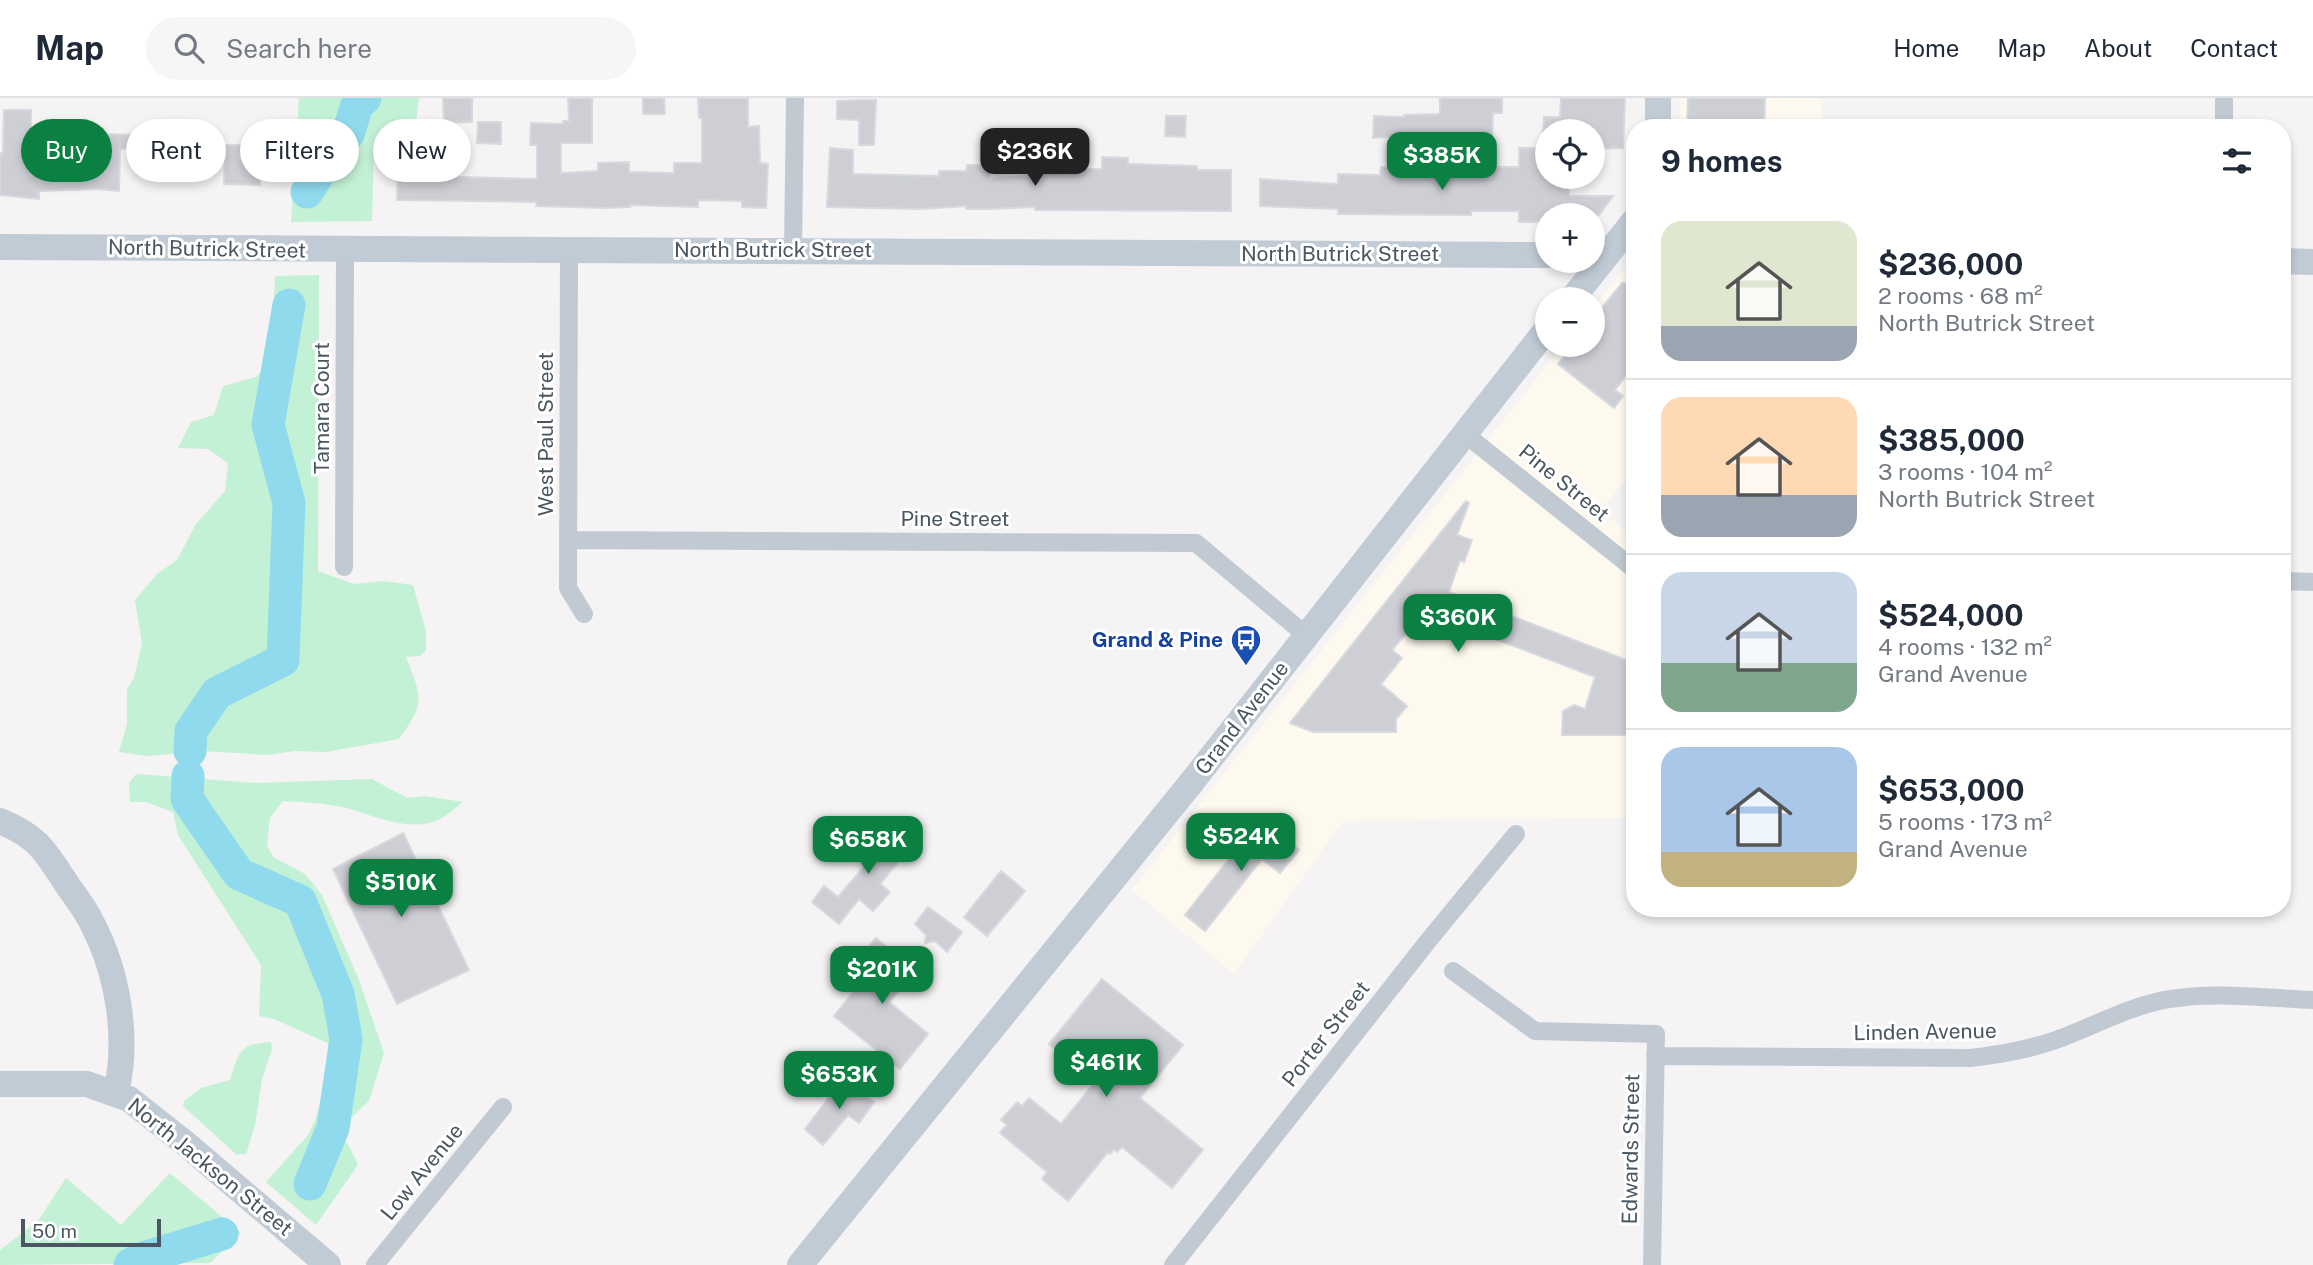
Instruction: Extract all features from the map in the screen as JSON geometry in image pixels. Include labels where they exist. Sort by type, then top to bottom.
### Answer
[{"type":"street","points":[[793,250],[795,98]]},
{"type":"street","points":[[1658,98],[1658,119]]},
{"type":"street","points":[[2224,98],[2224,119]]},
{"type":"street","points":[[1605,250],[1626,229]]},
{"type":"street","name":"North Butrick Street","points":[[0,247],[1535,255]]},
{"type":"street","name":"Tamara Court","points":[[344,567],[345,250]]},
{"type":"street","name":"West Paul Street","points":[[569,250],[568,588],[584,614]]},
{"type":"street","points":[[1605,255],[1626,255]]},
{"type":"street","points":[[2291,261],[2313,262]]},
{"type":"street","name":"Grand Avenue","points":[[800,1265],[1307,636],[1535,344]]},
{"type":"street","name":"Pine Street","points":[[1465,434],[1626,563]]},
{"type":"street","name":"Pine Street","points":[[569,540],[1196,543],[1307,636]]},
{"type":"street","points":[[2291,581],[2313,582]]},
{"type":"street","points":[[0,821],[38,842],[92,921],[108,962],[117,998],[121,1069],[116,1093]]},
{"type":"street","name":"Porter Street","points":[[1173,1265],[1516,834]]},
{"type":"street","name":"Edwards Street","points":[[1453,971],[1535,1031],[1656,1034],[1652,1265]]},
{"type":"street","name":"Linden Avenue","points":[[1655,1056],[1970,1058],[2004,1054],[2053,1041],[2114,1015],[2162,1000],[2193,997],[2313,1000]]},
{"type":"street","name":"North Jackson Street","points":[[0,1084],[87,1084],[129,1099],[328,1265]]},
{"type":"street","name":"Low Avenue","points":[[375,1265],[503,1107]]},
{"type":"shaded area","points":[[1680,98],[1821,98],[1821,119],[1680,119]]},
{"type":"shaded area","points":[[1626,266],[1626,480],[1600,510],[1626,531],[1626,818],[1343,821],[1234,974],[1132,890],[1554,357],[1605,357],[1605,292]]},
{"type":"green space","points":[[299,98],[419,98],[416,119],[373,119],[372,221],[291,222],[294,182],[359,182],[359,119],[298,119]]},
{"type":"green space","points":[[319,275],[318,571],[354,584],[383,581],[413,585],[426,631],[426,650],[420,656],[406,657],[418,691],[419,700],[414,716],[399,739],[326,752],[294,751],[267,755],[202,751],[147,756],[119,752],[127,724],[127,689],[134,678],[142,644],[135,600],[157,574],[177,560],[196,524],[225,491],[228,463],[208,449],[178,448],[191,422],[214,415],[223,386],[256,377],[271,362],[275,276]]},
{"type":"green space","points":[[136,774],[255,783],[372,779],[407,798],[425,796],[463,802],[442,818],[418,824],[392,822],[335,806],[283,801],[270,818],[267,845],[273,857],[305,874],[322,895],[359,980],[384,1053],[369,1101],[337,1131],[349,1146],[358,1165],[316,1225],[266,1182],[308,1135],[315,1121],[336,1047],[274,1019],[259,1016],[261,965],[178,835],[173,812],[146,802],[130,802],[129,783]]},
{"type":"green space","points":[[271,1042],[272,1049],[262,1079],[255,1125],[246,1154],[237,1155],[183,1106],[184,1101],[201,1088],[230,1080],[238,1056],[246,1048]]},
{"type":"green space","points":[[170,1173],[241,1233],[210,1263],[0,1265],[0,1250],[38,1221],[66,1178],[121,1225]]},
{"type":"building","points":[[443,98],[472,98],[472,122],[471,119],[444,119]]},
{"type":"building","points":[[568,98],[592,98],[592,143],[561,143],[561,173],[598,171],[598,163],[629,162],[629,172],[674,173],[674,163],[702,163],[702,118],[699,118],[698,98],[748,98],[748,127],[759,126],[760,163],[768,164],[766,208],[742,207],[742,201],[698,200],[698,207],[630,205],[606,208],[536,206],[537,202],[397,200],[398,182],[471,182],[471,177],[537,179],[537,145],[530,145],[531,123],[563,124],[563,121],[569,121]]},
{"type":"building","points":[[643,98],[664,98],[665,114],[643,114]]},
{"type":"building","points":[[1440,98],[1502,98],[1502,113],[1493,113],[1492,137],[1458,135],[1458,139],[1439,138],[1439,134],[1373,138],[1374,116],[1440,114]]},
{"type":"building","points":[[1561,98],[1625,98],[1623,148],[1605,149],[1605,119],[1544,119],[1560,117]]},
{"type":"building","points":[[1688,98],[1765,98],[1764,119],[1687,119]]},
{"type":"building","points":[[876,100],[874,145],[859,145],[859,120],[837,119],[837,101]]},
{"type":"building","points":[[4,110],[31,110],[31,119],[21,119],[21,182],[112,182],[112,134],[126,135],[126,149],[120,149],[119,191],[39,191],[39,199],[0,195],[0,153],[3,153]]},
{"type":"building","points":[[1166,116],[1186,116],[1185,137],[1165,136]]},
{"type":"building","points":[[478,122],[501,122],[501,144],[477,143]]},
{"type":"building","points":[[226,145],[240,145],[240,182],[260,182],[260,185],[224,184]]},
{"type":"building","points":[[830,148],[853,150],[853,174],[939,176],[939,171],[966,171],[967,165],[990,165],[990,178],[1034,176],[1033,166],[1058,165],[1058,170],[1102,169],[1102,157],[1128,158],[1128,164],[1231,170],[1231,211],[1035,210],[1035,207],[966,209],[966,206],[921,209],[827,207]]},
{"type":"building","points":[[1519,148],[1535,148],[1535,189],[1569,189],[1569,196],[1613,196],[1605,207],[1605,203],[1535,203],[1535,222],[1519,222],[1519,211],[1471,211],[1471,215],[1338,214],[1338,209],[1260,206],[1260,179],[1338,184],[1338,174],[1380,175],[1381,167],[1436,165],[1436,169],[1482,170],[1482,167],[1519,167]]},
{"type":"building","points":[[1622,283],[1626,283],[1626,376],[1615,390],[1623,396],[1614,408],[1558,364],[1564,357],[1605,357],[1605,304]]},
{"type":"building","points":[[1466,501],[1469,503],[1457,535],[1472,540],[1464,562],[1460,560],[1449,592],[1626,660],[1626,735],[1562,735],[1563,711],[1574,705],[1585,709],[1595,677],[1424,612],[1392,650],[1402,658],[1381,684],[1407,706],[1396,719],[1396,732],[1313,732],[1290,723]]},
{"type":"building","points":[[894,821],[916,840],[880,884],[890,892],[873,911],[859,899],[839,924],[812,902],[824,886],[838,897],[875,854],[871,850]]},
{"type":"building","points":[[1255,826],[1264,834],[1270,827],[1299,850],[1280,873],[1262,859],[1205,931],[1185,915]]},
{"type":"building","points":[[403,833],[469,970],[397,1004],[333,869]]},
{"type":"building","points":[[1001,871],[1025,891],[987,936],[964,917]]},
{"type":"building","points":[[928,907],[962,932],[947,952],[935,941],[925,943],[926,935],[915,924]]},
{"type":"building","points":[[876,938],[916,971],[889,1002],[928,1034],[900,1069],[834,1016],[866,976],[853,965]]},
{"type":"building","points":[[1102,979],[1183,1045],[1140,1098],[1203,1150],[1172,1188],[1122,1147],[1117,1152],[1114,1149],[1110,1154],[1108,1152],[1068,1201],[1042,1179],[1047,1172],[1000,1133],[1007,1125],[1001,1120],[1017,1102],[1022,1106],[1029,1098],[1061,1124],[1095,1082],[1049,1044]]},
{"type":"building","points":[[843,1079],[874,1102],[859,1123],[848,1115],[823,1145],[805,1129]]},
{"type":"waterway","points":[[307,192],[334,149],[348,134],[357,105],[365,98]]},
{"type":"waterway","points":[[190,751],[191,731],[217,693],[283,660],[289,503],[268,425],[289,305]]},
{"type":"waterway","points":[[188,776],[187,799],[239,874],[300,901],[338,994],[346,1039],[333,1128],[310,1184]]},
{"type":"waterway","points":[[130,1265],[140,1259],[222,1234]]},
{"type":"place","name":"Grand & Pine","points":[[1246,667]]}]
